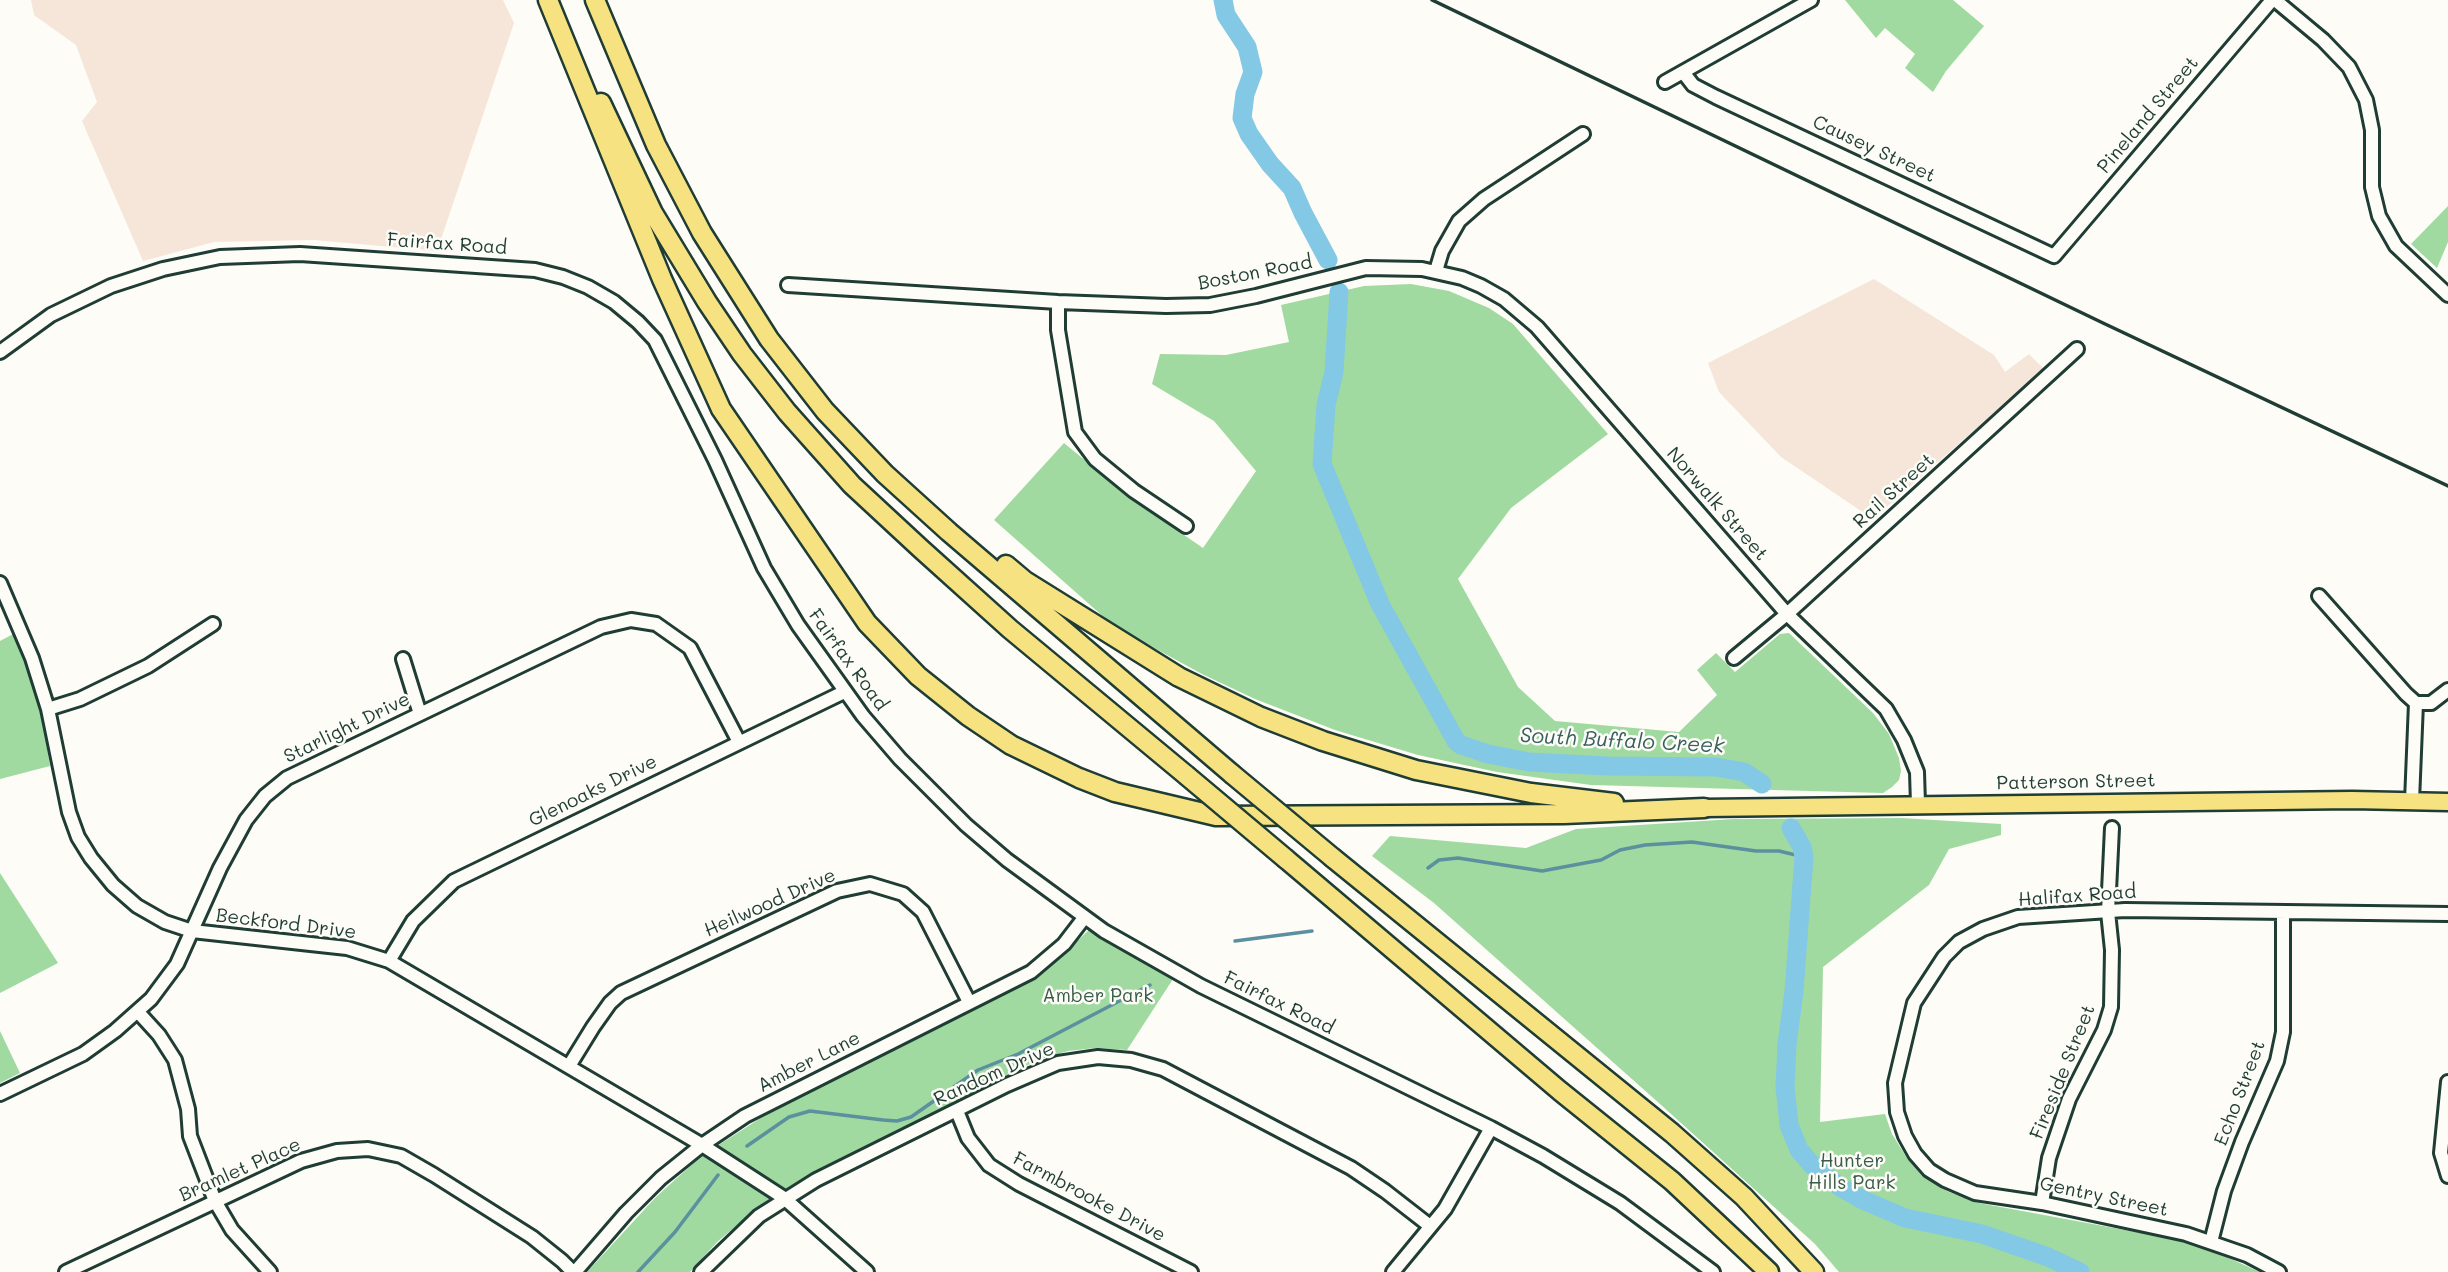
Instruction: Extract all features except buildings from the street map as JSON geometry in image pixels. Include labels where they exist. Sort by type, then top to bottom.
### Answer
[{"type":"highway","points":[[548,0],[662,279],[721,409],[867,623],[918,676],[968,716],[1011,745],[1079,778],[1115,792],[1216,816],[1563,814],[1704,808]]},
{"type":"highway","points":[[558,0],[603,107],[653,214],[742,354],[787,412],[852,485],[1010,629],[1550,1083],[1672,1181],[1769,1272]]},
{"type":"highway","points":[[595,0],[656,145],[702,233],[769,339],[825,411],[885,474],[1232,774],[1672,1133],[1744,1197],[1814,1272]]},
{"type":"highway","points":[[885,474],[959,527],[1025,581],[1179,677],[1261,717],[1323,741],[1416,770],[1531,793],[1606,803],[1704,808]]},
{"type":"main road","name":"Patterson Street","points":[[1704,808],[1918,804],[2448,802]]},
{"type":"street","points":[[1665,82],[1811,0]]},
{"type":"street","points":[[2273,0],[2323,40],[2349,67],[2366,100],[2372,130],[2372,187],[2379,216],[2396,246],[2448,295]]},
{"type":"street","name":"Pineland Street","points":[[2054,256],[2273,0]]},
{"type":"street","name":"Causey Street","points":[[1683,72],[1693,85],[1716,97],[2054,256]]},
{"type":"street","points":[[1436,271],[1442,251],[1459,221],[1485,199],[1583,134]]},
{"type":"street","name":"Fairfax Road","points":[[0,352],[51,315],[111,286],[163,269],[220,257],[270,253],[535,270],[563,277],[614,303],[655,340],[715,460],[764,568],[798,625],[844,692],[900,759],[966,825],[1084,918],[1201,986],[1543,1156],[1620,1203],[1713,1272]]},
{"type":"street","name":"Boston Road","points":[[788,285],[1058,302],[1210,305],[1366,268],[1404,267],[1436,271]]},
{"type":"street","name":"Norwalk Street","points":[[1436,271],[1462,278],[1504,299],[1537,327],[1787,614],[1886,709],[1904,740],[1917,772],[1918,804]]},
{"type":"street","points":[[1058,302],[1058,330],[1075,432],[1095,458],[1134,491],[1186,526]]},
{"type":"street","name":"Rail Street","points":[[1734,658],[1787,614],[2077,349]]},
{"type":"street","name":"Beckford Drive","points":[[0,583],[32,657],[48,709],[69,812],[78,837],[91,858],[113,884],[137,906],[165,922],[192,931],[347,948],[389,961],[702,1145],[785,1198],[867,1272]]},
{"type":"street","points":[[2319,596],[2417,704],[2431,703],[2448,690]]},
{"type":"street","name":"Starlight Drive","points":[[0,1094],[83,1054],[151,999],[177,964],[233,842],[246,820],[265,796],[287,778],[601,627],[631,620],[656,624],[690,649],[739,742]]},
{"type":"street","points":[[48,709],[80,699],[148,666],[213,624]]},
{"type":"street","points":[[403,659],[420,714]]},
{"type":"street","name":"Glenoaks Drive","points":[[389,961],[413,921],[454,881],[844,692]]},
{"type":"street","points":[[2412,802],[2417,704]]},
{"type":"street","name":"Fireside Street","points":[[2042,1203],[2049,1157],[2069,1099],[2104,1030],[2111,1007],[2112,950],[2108,912],[2112,828]]},
{"type":"street","name":"Heilwood Drive","points":[[569,1066],[593,1027],[621,993],[837,891],[870,884],[903,894],[923,912],[968,1002]]},
{"type":"street","name":"Halifax Road","points":[[1922,1163],[1905,1136],[1897,1112],[1895,1083],[1914,1003],[1938,965],[1959,942],[1983,929],[2018,917],[2108,912],[2448,914]]},
{"type":"street","name":"Echo Street","points":[[2211,1242],[2224,1191],[2277,1061],[2283,1032],[2283,913]]},
{"type":"street","name":"Amber Lane","points":[[574,1272],[661,1178],[702,1145],[745,1116],[1031,972],[1064,944],[1084,918]]},
{"type":"street","points":[[138,1012],[159,1035],[175,1060],[186,1097],[190,1136],[215,1201],[232,1230],[270,1272]]},
{"type":"street","name":"Random Drive","points":[[701,1272],[759,1216],[816,1180],[1007,1085],[1058,1063],[1098,1057],[1130,1060],[1163,1069],[1351,1168],[1430,1226]]},
{"type":"street","points":[[2448,1082],[2441,1153],[2448,1177]]},
{"type":"street","name":"Farmbrooke Drive","points":[[957,1111],[968,1138],[989,1165],[1019,1184],[1191,1272]]},
{"type":"street","points":[[1393,1272],[1445,1209],[1491,1128]]},
{"type":"street","name":"Bramlet Place","points":[[66,1272],[301,1161],[337,1152],[368,1149],[401,1156],[443,1181],[532,1237],[574,1272]]},
{"type":"street","name":"Gentry Street","points":[[1922,1163],[1945,1180],[1975,1193],[2042,1203],[2186,1234],[2247,1255],[2279,1272]]},
{"type":"shaded area","points":[[31,0],[503,0],[514,23],[437,251],[314,240],[214,242],[143,261],[82,121],[97,102],[76,45],[34,15]]},
{"type":"shaded area","points":[[1874,279],[1994,355],[2005,372],[2029,354],[2044,369],[1873,519],[1781,457],[1719,392],[1708,363]]},
{"type":"green space","points":[[1845,0],[1953,0],[1984,26],[1946,71],[1933,92],[1905,68],[1915,54],[1885,28],[1876,38]]},
{"type":"green space","points":[[2448,206],[2448,242],[2437,268],[2411,244]]},
{"type":"green space","points":[[1411,284],[1449,291],[1489,308],[1513,324],[1608,434],[1511,508],[1458,579],[1518,687],[1555,721],[1679,732],[1717,695],[1697,670],[1716,653],[1735,672],[1780,634],[1789,633],[1873,713],[1889,734],[1899,758],[1901,771],[1899,780],[1892,787],[1883,793],[1591,785],[1497,772],[1418,755],[1335,730],[1255,699],[1202,674],[1114,626],[994,520],[1064,443],[1133,500],[1203,548],[1256,471],[1214,421],[1152,384],[1160,354],[1226,355],[1289,342],[1281,305],[1364,286]]},
{"type":"green space","points":[[15,633],[42,715],[50,766],[0,779],[0,641]]},
{"type":"green space","name":"Hunter Hills Park","points":[[1901,818],[2001,824],[2001,835],[1949,849],[1929,885],[1823,967],[1820,1122],[1885,1114],[1892,1134],[1907,1158],[1922,1176],[1949,1192],[1979,1203],[2179,1240],[2260,1272],[1839,1272],[1815,1244],[1660,1104],[1434,903],[1372,856],[1390,836],[1526,848],[1576,829],[1734,819]]},
{"type":"green space","points":[[0,873],[58,963],[0,993]]},
{"type":"green space","name":"Amber Park","points":[[1090,929],[1173,979],[1127,1050],[1095,1048],[1068,1051],[1038,1060],[798,1181],[762,1204],[717,1242],[690,1272],[587,1272],[655,1198],[700,1157],[767,1114],[1045,971]]},
{"type":"green space","points":[[0,1031],[20,1073],[0,1083]]},
{"type":"waterway","name":"South Buffalo Creek","points":[[1223,0],[1226,15],[1247,47],[1253,72],[1245,94],[1242,118],[1249,134],[1270,164],[1292,188],[1328,260]]},
{"type":"waterway","name":"South Buffalo Creek","points":[[1339,292],[1334,372],[1326,405],[1322,464],[1380,604],[1456,741],[1488,754],[1529,762],[1716,767],[1744,772],[1762,784]]},
{"type":"waterway","name":"South Buffalo Creek","points":[[1791,828],[1802,847],[1804,857],[1785,1087],[1789,1125],[1799,1150],[1812,1165],[1840,1187],[1863,1200],[1905,1218],[1982,1234],[2048,1257],[2080,1272]]},
{"type":"waterway","points":[[1428,868],[1439,860],[1458,858],[1542,871],[1601,860],[1620,850],[1645,845],[1692,842],[1756,851],[1779,851],[1804,857]]},
{"type":"waterway","points":[[1235,941],[1312,931]]},
{"type":"waterway","points":[[747,1146],[789,1117],[810,1111],[897,1121],[911,1117],[978,1070],[1018,1054],[1150,985]]},
{"type":"waterway","points":[[638,1272],[675,1232],[718,1175]]},
{"type":"railway","points":[[1432,0],[2448,486]]}]
